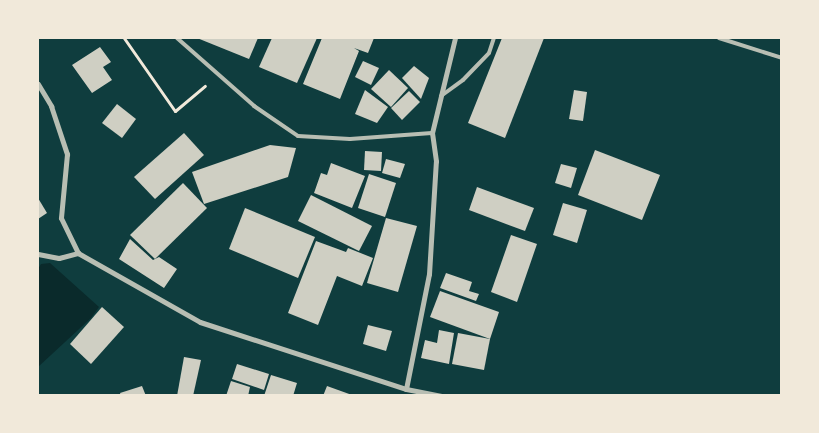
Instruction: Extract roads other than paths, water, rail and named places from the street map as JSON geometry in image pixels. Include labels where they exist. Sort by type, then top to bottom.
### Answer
[{"type":"street","points":[[406,389],[429,274],[436,161],[432,133],[455,38]]},
{"type":"street","points":[[38,84],[51,106],[67,154],[61,218],[78,253],[200,322],[406,389],[441,396]]},
{"type":"street","points":[[38,254],[59,258],[78,253]]},
{"type":"lane","points":[[176,38],[217,76],[254,106],[298,136],[350,139],[432,133]]},
{"type":"lane","points":[[441,96],[463,80],[489,53],[494,38]]},
{"type":"lane","points":[[719,38],[782,58]]},
{"type":"water","points":[[50,263],[99,307],[91,318],[38,367],[38,269],[41,264]]}]
